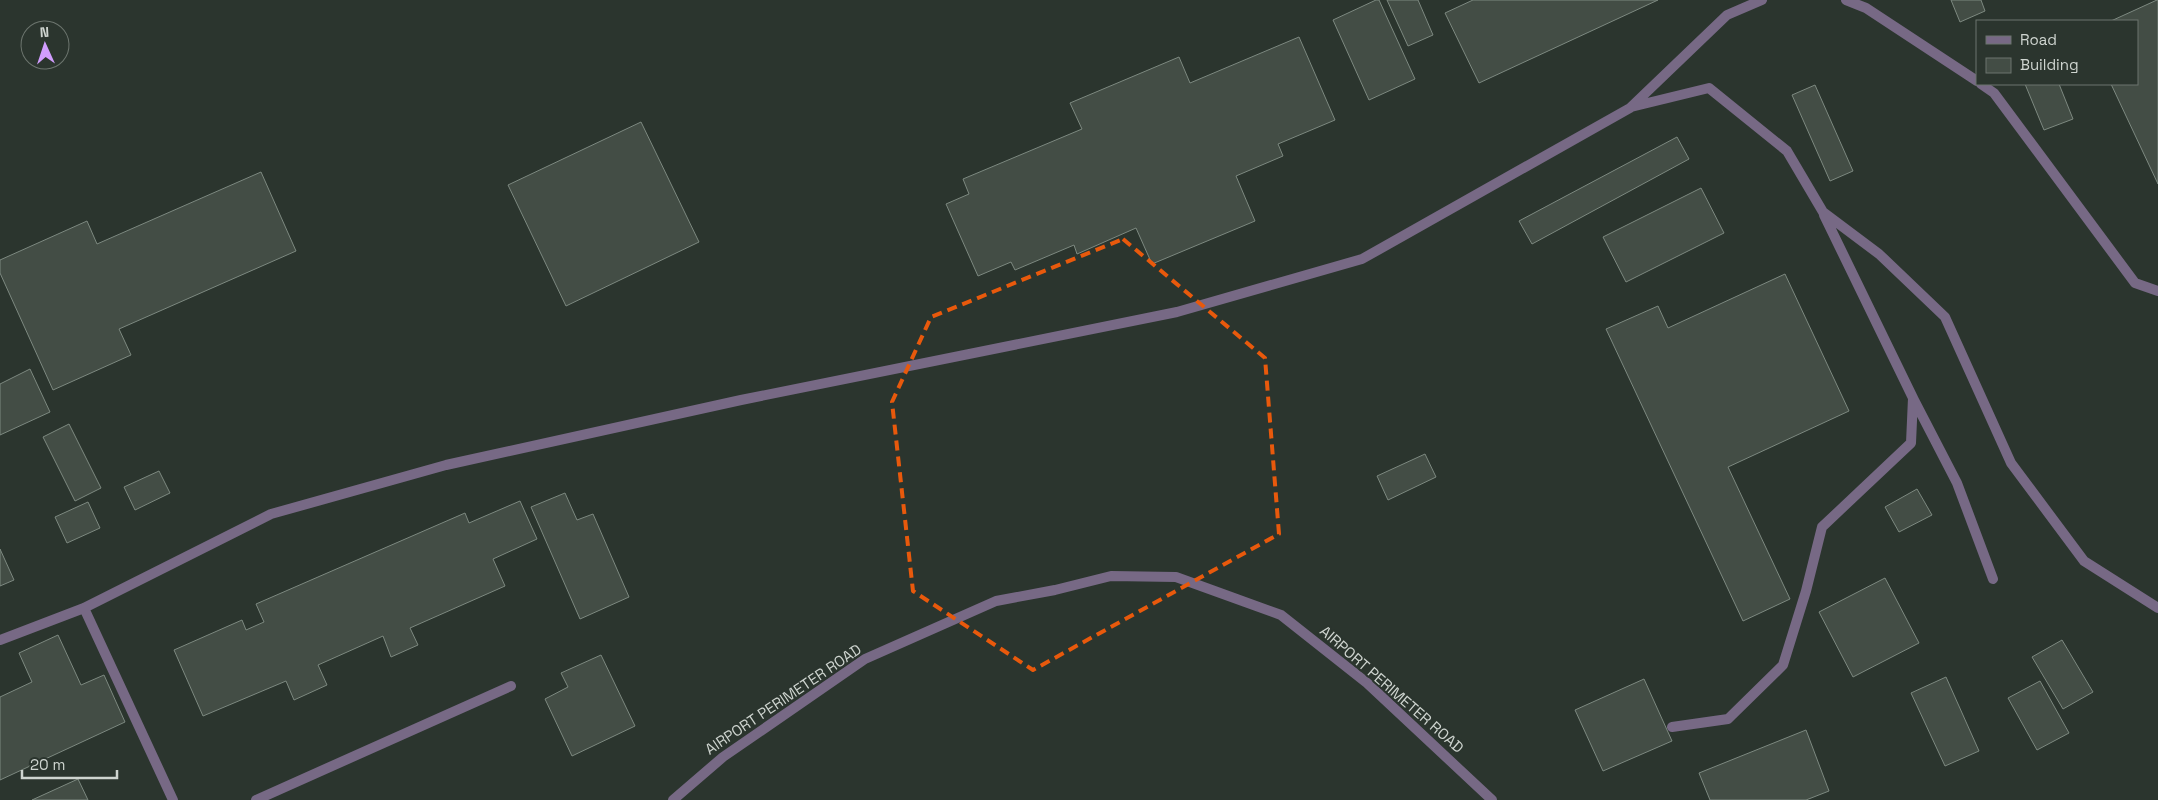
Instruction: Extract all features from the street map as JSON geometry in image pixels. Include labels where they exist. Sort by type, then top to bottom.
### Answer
[{"type":"street","points":[[0,640],[84,608],[270,514],[446,465],[741,400],[1177,312],[1362,259],[1630,108],[1727,15],[1762,0]]},
{"type":"street","points":[[1846,0],[1866,8],[1976,80]]},
{"type":"street","points":[[1982,85],[1994,93],[2135,283],[2158,291]]},
{"type":"street","points":[[1630,108],[1709,88],[1787,150],[1823,212],[1913,398],[1957,483],[1993,579]]},
{"type":"street","points":[[1823,212],[1879,254],[1945,317],[2011,463],[2084,561],[2158,608]]},
{"type":"street","points":[[1672,727],[1728,719],[1783,665],[1806,591],[1822,527],[1911,443],[1913,398]]},
{"type":"street","name":"AIRPORT PERIMETER ROAD","points":[[674,800],[723,757],[865,659],[996,601],[1055,590],[1111,576],[1176,578],[1281,615],[1367,683],[1492,800]]},
{"type":"street","points":[[84,608],[173,800]]},
{"type":"street","points":[[256,800],[511,686]]},
{"type":"highlighted area","points":[[1123,239],[1265,358],[1279,534],[1033,670],[913,591],[892,402],[931,317]]},
{"type":"building","points":[[1379,0],[1415,79],[1369,100],[1333,20]]},
{"type":"building","points":[[1387,0],[1418,0],[1433,35],[1408,46]]},
{"type":"building","points":[[1473,0],[1658,0],[1479,83],[1445,13]]},
{"type":"building","points":[[1951,0],[1981,0],[1985,11],[1960,22]]},
{"type":"building","points":[[2158,0],[2158,184],[2111,85],[2138,85],[2138,20],[2113,20]]},
{"type":"building","points":[[1299,37],[1335,120],[1278,144],[1283,156],[1236,176],[1255,221],[1152,264],[1136,228],[1077,254],[1074,245],[1015,270],[1011,262],[978,276],[946,204],[969,194],[963,179],[1082,129],[1070,103],[1179,57],[1190,83]]},
{"type":"building","points":[[1815,85],[1853,171],[1830,181],[1792,95]]},
{"type":"building","points":[[2025,85],[2059,85],[2073,119],[2044,130]]},
{"type":"building","points":[[641,122],[699,242],[566,306],[508,185]]},
{"type":"building","points":[[1677,137],[1689,159],[1532,244],[1519,221]]},
{"type":"building","points":[[261,172],[296,251],[119,329],[131,355],[53,390],[0,273],[0,260],[87,221],[97,244]]},
{"type":"building","points":[[1701,188],[1724,233],[1626,282],[1603,237]]},
{"type":"building","points":[[1785,274],[1849,411],[1728,467],[1790,599],[1743,621],[1606,329],[1658,306],[1668,328]]},
{"type":"building","points":[[30,369],[50,412],[0,435],[0,384]]},
{"type":"building","points":[[69,424],[101,488],[75,501],[43,437]]},
{"type":"building","points":[[1425,454],[1436,477],[1388,500],[1377,476]]},
{"type":"building","points":[[159,471],[170,493],[135,510],[124,487]]},
{"type":"building","points":[[1917,489],[1932,515],[1899,532],[1885,507]]},
{"type":"building","points":[[565,493],[577,520],[593,514],[629,597],[580,619],[531,507]]},
{"type":"building","points":[[520,501],[537,539],[493,559],[505,586],[410,628],[418,645],[391,657],[383,636],[318,665],[327,685],[294,700],[286,681],[203,716],[174,650],[242,620],[246,630],[264,622],[256,604],[465,513],[469,523]]},
{"type":"building","points":[[88,502],[100,528],[67,543],[55,517]]},
{"type":"building","points":[[0,549],[14,580],[0,586]]},
{"type":"building","points":[[1885,578],[1919,643],[1853,677],[1819,612]]},
{"type":"building","points":[[58,635],[81,685],[104,675],[125,722],[0,780],[0,697],[32,682],[19,653]]},
{"type":"building","points":[[2062,640],[2093,692],[2063,709],[2032,657]]},
{"type":"building","points":[[601,655],[635,726],[572,756],[545,699],[568,687],[561,673]]},
{"type":"building","points":[[1946,677],[1979,751],[1945,766],[1911,693]]},
{"type":"building","points":[[1644,679],[1672,741],[1603,771],[1575,710]]},
{"type":"building","points":[[2040,681],[2069,733],[2037,750],[2008,698]]},
{"type":"building","points":[[1806,730],[1829,791],[1806,800],[1710,800],[1699,773]]},
{"type":"building","points":[[78,779],[88,800],[32,800]]}]
